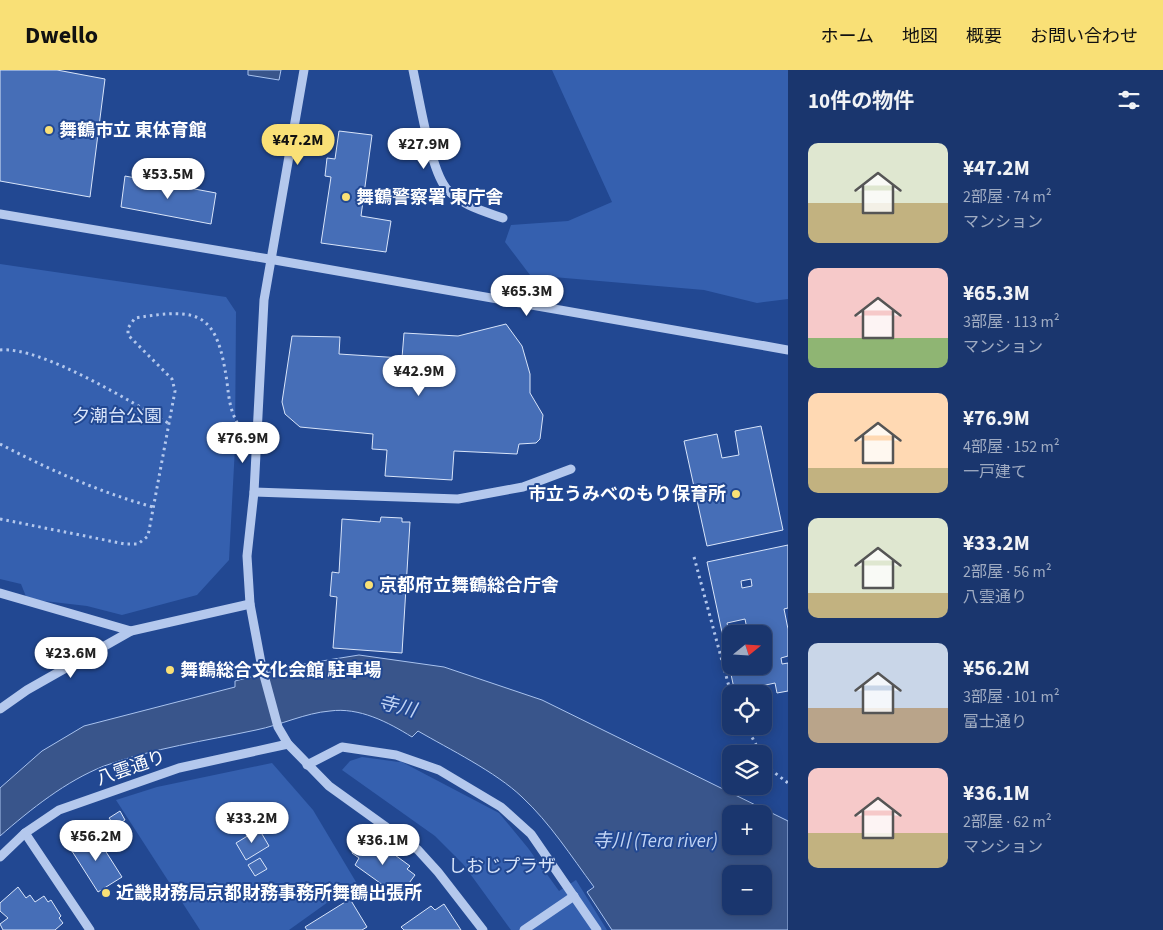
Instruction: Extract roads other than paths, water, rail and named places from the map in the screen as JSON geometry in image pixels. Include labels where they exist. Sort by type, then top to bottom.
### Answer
[{"type":"street","points":[[304,70],[269,259],[264,300],[254,492],[246,556],[250,604],[262,668],[278,727],[288,744],[329,786],[418,850],[438,872],[483,930]]},
{"type":"street","points":[[413,70],[436,171],[446,188],[468,205],[503,218]]},
{"type":"street","points":[[0,214],[788,350]]},
{"type":"street","points":[[254,492],[458,500],[523,487],[571,469]]},
{"type":"street","points":[[0,593],[131,632]]},
{"type":"street","points":[[0,709],[26,690],[131,632],[250,604]]},
{"type":"street","name":"八雲通り","points":[[0,857],[24,833],[59,810],[178,768],[288,744]]},
{"type":"street","points":[[307,765],[342,747],[396,755],[439,770],[500,807],[531,834],[597,930]]},
{"type":"street","points":[[24,833],[90,930]]},
{"type":"street","points":[[524,930],[574,896]]},
{"type":"water","points":[[248,70],[281,70],[279,80],[248,75]]},
{"type":"water","name":"寺川 (Tera river)","points":[[359,655],[444,667],[542,700],[722,789],[722,795],[735,795],[755,805],[722,805],[722,855],[772,855],[772,813],[788,821],[788,930],[612,930],[587,892],[594,887],[560,840],[522,797],[472,761],[418,731],[412,737],[383,721],[352,711],[341,710],[311,714],[265,728],[142,754],[104,766],[76,779],[49,796],[0,836],[0,788],[42,751],[84,726],[235,687],[235,681],[297,665]]},
{"type":"place","name":"舞鶴市立 東体育館","points":[[49,130]]},
{"type":"place","name":"舞鶴警察署 東庁舎","points":[[346,197]]},
{"type":"place","name":"市立うみべのもり保育所","points":[[736,494]]},
{"type":"place","name":"京都府立舞鶴総合庁舎","points":[[369,585]]},
{"type":"place","name":"舞鶴総合文化会館 駐車場","points":[[170,670]]},
{"type":"place","name":"近畿財務局京都財務事務所舞鶴出張所","points":[[106,893]]},
{"type":"park label","name":"夕潮台公園","points":[[117,416]]},
{"type":"park label","name":"しおじプラザ","points":[[502,866]]},
{"type":"water label","name":"寺川","points":[[397,707]]}]
